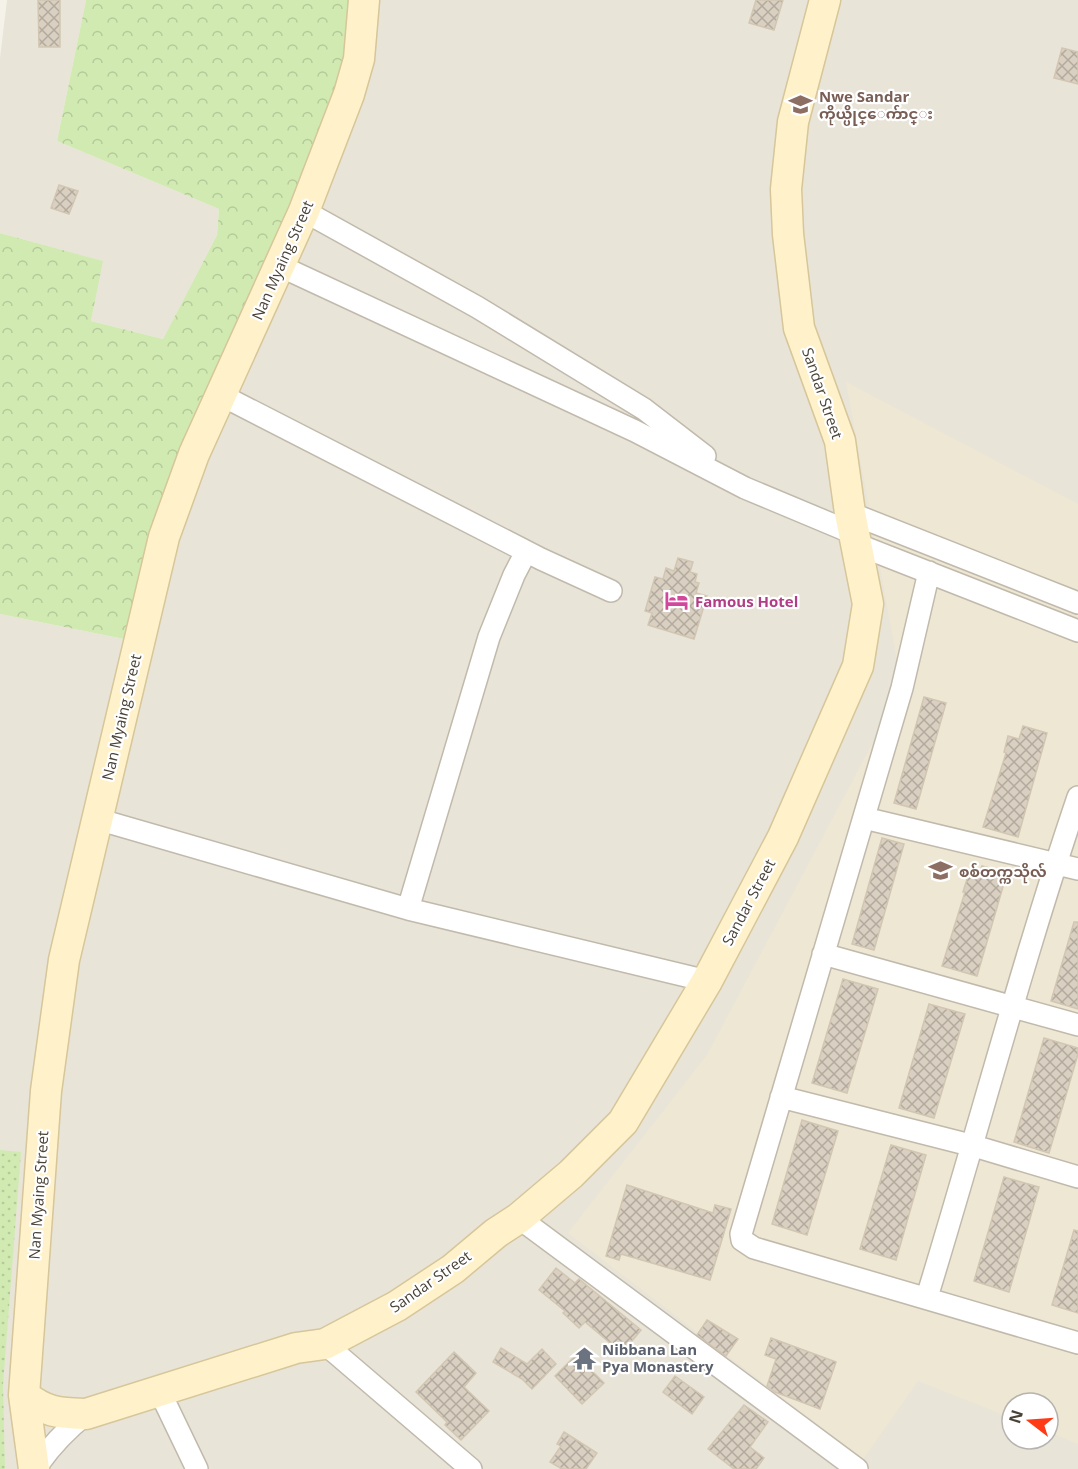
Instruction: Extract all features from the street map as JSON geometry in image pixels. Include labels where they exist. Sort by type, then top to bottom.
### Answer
[{"type":"street","name":"Nan Myaing Street","points":[[34,1469],[24,1395],[46,1091],[64,960],[164,537],[194,454],[304,212],[354,76],[359,58],[364,0]]},
{"type":"street","name":"Sandar Street","points":[[24,1395],[38,1407],[58,1413],[86,1414],[296,1348],[325,1344],[397,1306],[453,1269],[496,1233],[519,1218],[571,1174],[623,1122],[707,981],[783,837],[858,666],[868,604],[840,441],[799,328],[788,234],[786,189],[793,122],[825,0]]},
{"type":"street","points":[[304,212],[477,307],[644,409],[745,488]]},
{"type":"street","points":[[280,266],[635,431],[745,488],[854,530],[1078,603]]},
{"type":"street","points":[[220,395],[526,552],[611,591]]},
{"type":"street","points":[[854,530],[929,572],[1078,631]]},
{"type":"street","points":[[408,909],[489,637],[514,575],[526,552]]},
{"type":"street","points":[[929,572],[902,688],[780,1097],[741,1234],[742,1240],[754,1248],[1078,1343]]},
{"type":"street","points":[[927,1297],[974,1146],[1012,1007],[1078,797]]},
{"type":"street","points":[[864,818],[1078,870]]},
{"type":"street","points":[[96,819],[408,909],[707,981]]},
{"type":"street","points":[[823,954],[1078,1025]]},
{"type":"street","points":[[780,1097],[974,1146],[1078,1177]]},
{"type":"street","points":[[519,1218],[857,1469]]},
{"type":"street","points":[[325,1344],[471,1469]]},
{"type":"street","points":[[159,1390],[197,1469]]},
{"type":"street","points":[[34,1469],[44,1454],[86,1414]]},
{"type":"shaded area","points":[[7,0],[86,0],[57,141],[219,209],[217,235],[163,339],[91,321],[102,261],[0,233],[0,58]]},
{"type":"shaded area","points":[[358,0],[1078,0],[1078,1469],[0,1469],[0,614],[129,640]]},
{"type":"shaded area","name":"စစ်‌တက္ကသိုလ်","points":[[846,382],[1078,504],[1078,1444],[1060,1437],[1060,1391],[1000,1391],[1000,1413],[918,1381],[863,1459],[568,1233],[707,1055],[902,688]]},
{"type":"green space","points":[[86,0],[358,0],[353,60],[129,640],[0,614],[0,233],[103,261],[91,321],[163,339],[217,235],[219,209],[57,141]]},
{"type":"green space","points":[[0,1150],[21,1152],[3,1385],[5,1469],[0,1469]]},
{"type":"building","points":[[38,0],[60,0],[60,47],[39,47]]},
{"type":"building","points":[[756,0],[783,0],[774,30],[749,23]]},
{"type":"building","points":[[1062,48],[1078,52],[1078,84],[1054,78]]},
{"type":"building","points":[[59,185],[78,191],[69,214],[51,208]]},
{"type":"building","points":[[678,558],[693,562],[690,572],[697,574],[695,582],[699,583],[696,593],[707,596],[694,639],[648,625],[652,613],[645,611],[655,577],[663,579],[666,568],[674,571]]},
{"type":"building","points":[[924,697],[946,703],[916,809],[894,803]]},
{"type":"building","points":[[1023,726],[1047,733],[1018,837],[983,827],[1006,753],[1004,752],[1008,736],[1019,739]]},
{"type":"building","points":[[882,838],[904,844],[874,950],[852,944]]},
{"type":"building","points":[[982,866],[1007,873],[977,976],[942,966],[968,876],[978,879]]},
{"type":"building","points":[[1074,922],[1078,922],[1078,1009],[1051,1001]]},
{"type":"building","points":[[843,979],[878,989],[847,1093],[812,1083]]},
{"type":"building","points":[[929,1004],[965,1014],[934,1118],[899,1108]]},
{"type":"building","points":[[1044,1038],[1078,1048],[1049,1153],[1014,1142]]},
{"type":"building","points":[[802,1120],[838,1131],[807,1235],[772,1224]]},
{"type":"building","points":[[891,1145],[926,1155],[896,1260],[860,1249]]},
{"type":"building","points":[[1004,1177],[1039,1187],[1009,1292],[974,1281]]},
{"type":"building","points":[[627,1185],[713,1213],[715,1205],[731,1209],[710,1280],[621,1254],[619,1260],[606,1256]]},
{"type":"building","points":[[1074,1230],[1078,1231],[1078,1313],[1052,1305]]},
{"type":"building","points":[[556,1268],[575,1283],[579,1279],[641,1330],[622,1353],[585,1322],[579,1328],[563,1313],[565,1311],[539,1290]]},
{"type":"building","points":[[707,1320],[738,1339],[726,1356],[697,1335]]},
{"type":"building","points":[[771,1338],[836,1362],[820,1409],[775,1392],[767,1386],[776,1359],[765,1355]]},
{"type":"building","points":[[501,1348],[527,1364],[542,1349],[556,1364],[532,1389],[522,1379],[493,1362]]},
{"type":"building","points":[[454,1352],[476,1373],[464,1387],[489,1411],[461,1440],[445,1425],[447,1422],[416,1392]]},
{"type":"building","points":[[576,1355],[604,1383],[582,1404],[555,1376]]},
{"type":"building","points":[[675,1376],[704,1397],[692,1414],[663,1392]]},
{"type":"building","points":[[744,1405],[768,1422],[750,1447],[764,1458],[756,1469],[734,1469],[708,1449]]},
{"type":"building","points":[[564,1432],[597,1453],[586,1469],[562,1469],[550,1462],[561,1446],[557,1444]]},
{"type":"place","name":"Nwe Sandar ကိုယ္ပိုင္ေက်ာင္း","points":[[801,105]]},
{"type":"place","name":"Famous Hotel","points":[[677,601]]},
{"type":"place","name":"စစ်‌တက္ကသိုလ်","points":[[941,871]]},
{"type":"place","name":"Nibbana Lan Pya Monastery","points":[[584,1358]]}]
